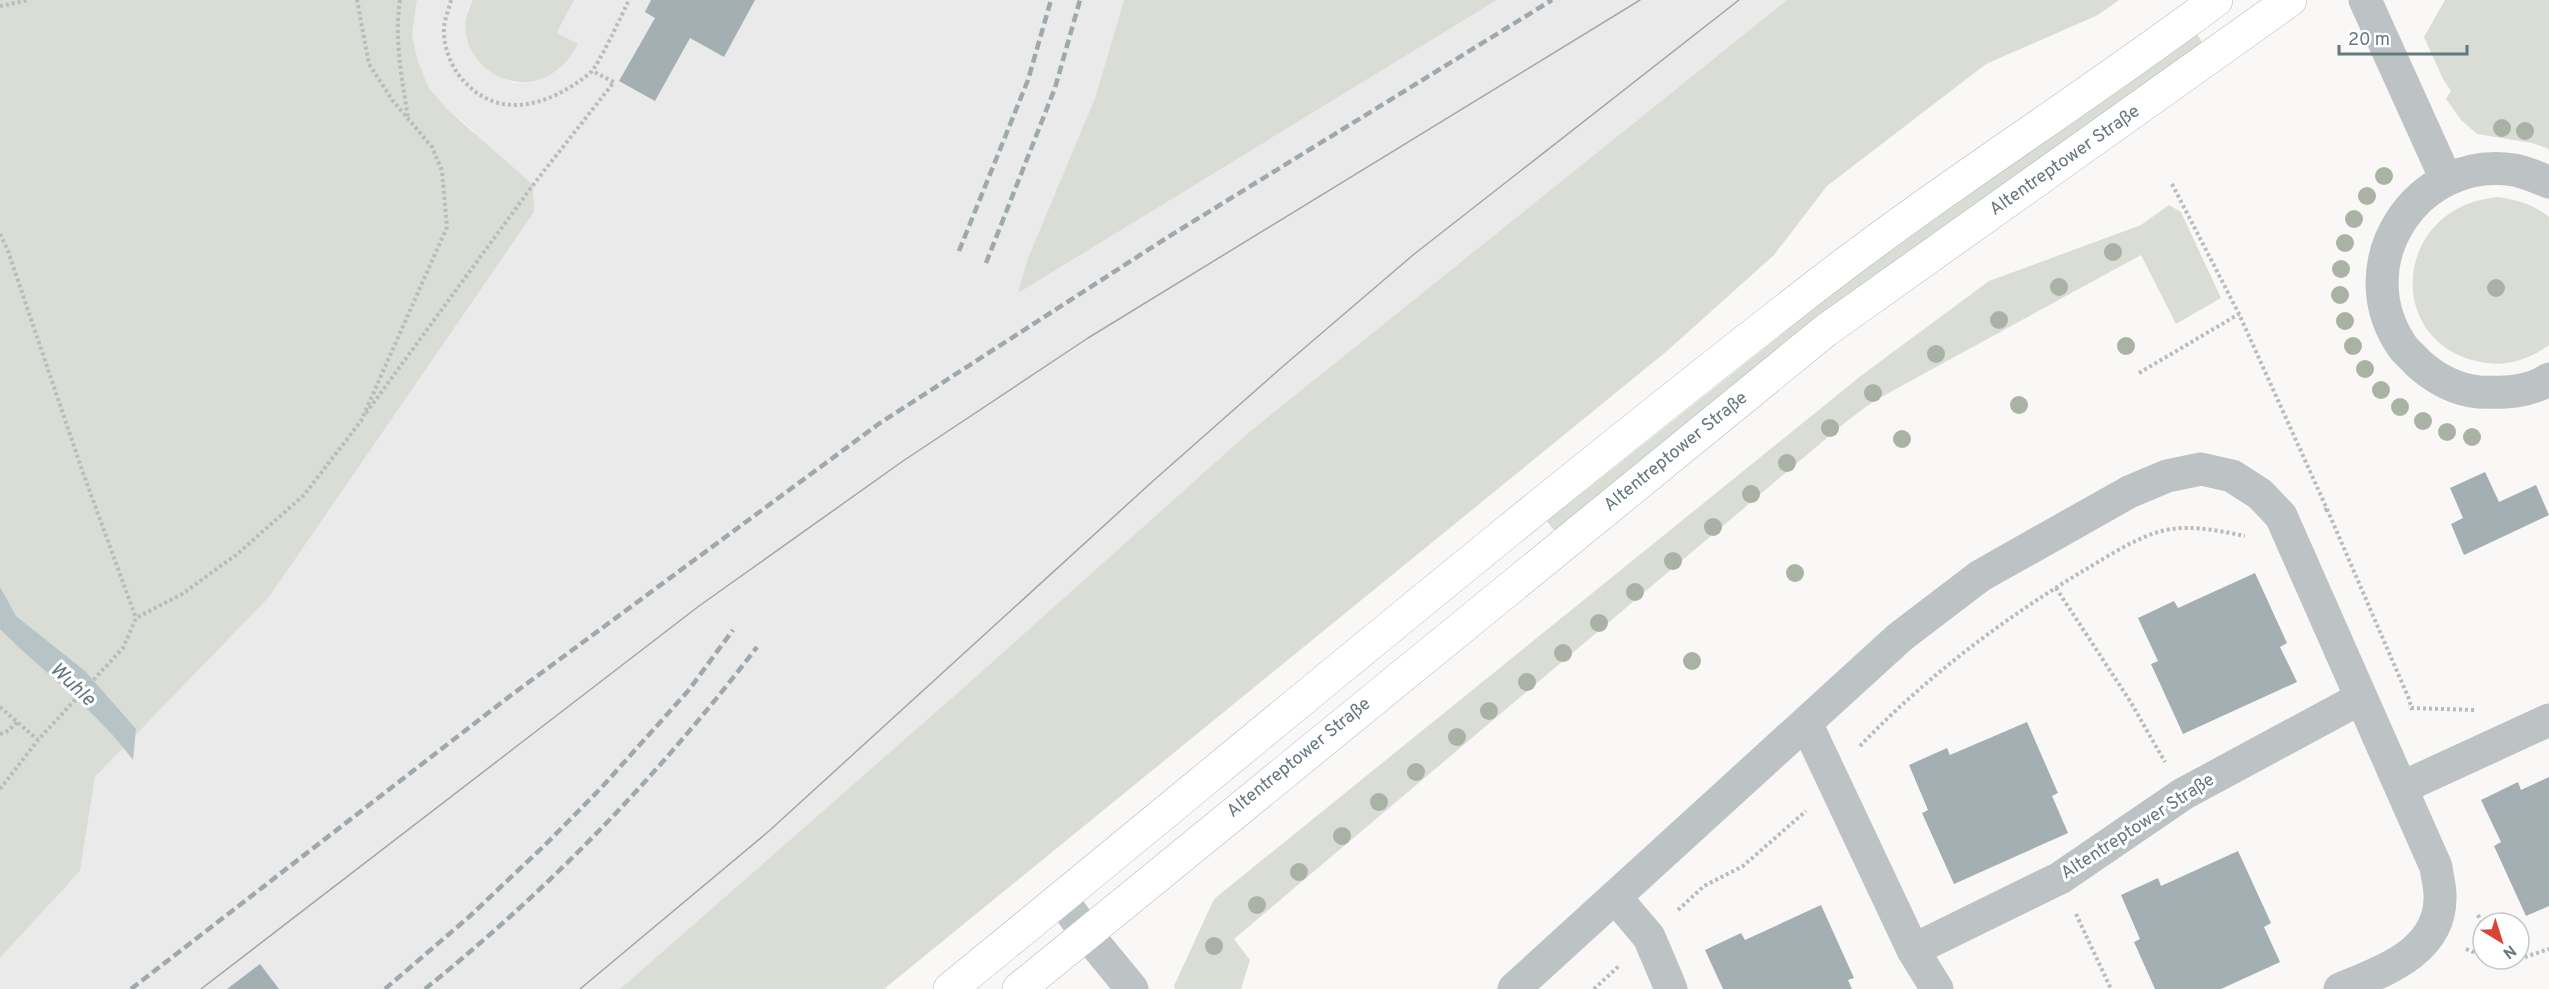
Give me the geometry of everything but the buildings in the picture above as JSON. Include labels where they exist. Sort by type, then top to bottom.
[{"type":"main road","points":[[950,989],[1533,512],[1816,286],[1954,184],[2216,0]]},
{"type":"main road","name":"Altentreptower Straße","points":[[1019,989],[1825,331],[2290,0]]},
{"type":"lane","points":[[2365,0],[2446,179]]},
{"type":"lane","points":[[2547,386],[2505,394],[2466,391],[2430,374],[2402,347],[2385,311],[2382,272],[2392,234],[2414,202],[2446,179],[2480,170],[2515,170],[2549,182]]},
{"type":"lane","points":[[1514,989],[1900,637],[1980,576],[2129,492],[2167,476],[2201,469],[2232,476],[2260,494],[2281,516],[2436,867],[2440,896],[2436,925],[2418,949],[2391,967],[2340,989]]},
{"type":"lane","name":"Altentreptower Straße","points":[[1913,950],[2060,878],[2183,794],[2361,698]]},
{"type":"lane","points":[[2401,788],[2549,720]]},
{"type":"lane","points":[[1806,723],[1913,950],[1937,989]]},
{"type":"lane","points":[[1615,897],[1649,937],[1671,989]]},
{"type":"lane","points":[[1062,898],[1086,933],[1132,989]]},
{"type":"path","points":[[0,6],[30,0]]},
{"type":"path","points":[[357,0],[369,64],[393,101],[432,147],[442,171],[447,227],[361,421]]},
{"type":"path","points":[[400,0],[397,19],[400,67],[408,118]]},
{"type":"path","points":[[451,0],[444,28],[449,62],[469,88],[495,104],[529,105],[558,94],[592,71],[629,0]]},
{"type":"path","points":[[0,789],[38,740],[123,648],[136,618],[182,594],[236,555],[304,495],[361,421],[533,185],[614,82],[592,71]]},
{"type":"path","points":[[1594,989],[1704,886],[1743,866],[1853,771],[1852,754],[1896,708],[1994,630],[2056,588],[2102,560],[2155,533],[2178,528],[2206,528],[2255,538],[2327,509],[2239,314],[2172,184]]},
{"type":"path","points":[[0,234],[8,251],[82,470],[136,618]]},
{"type":"path","points":[[2139,374],[2239,314]]},
{"type":"path","points":[[2056,588],[2130,701],[2183,794]]},
{"type":"path","points":[[0,707],[38,740]]},
{"type":"path","points":[[0,734],[18,722]]},
{"type":"path","points":[[2060,878],[2111,989]]},
{"type":"path","points":[[2531,954],[2549,949]]},
{"type":"shaded area","points":[[0,0],[417,0],[412,35],[418,61],[429,88],[446,108],[533,185],[534,212],[269,597],[95,777],[80,871],[0,958]]},
{"type":"shaded area","points":[[417,0],[473,0],[467,10],[493,73],[513,83],[533,82],[574,0],[1124,0],[1095,98],[1028,258],[1019,292],[1497,0],[1787,0],[1248,433],[979,674],[620,989],[0,989],[0,958],[80,871],[95,777],[269,597],[474,131],[446,108],[429,88],[418,61],[412,35]]},
{"type":"shaded area","points":[[473,0],[574,0],[557,33],[578,44],[560,68],[539,80],[517,82],[496,75],[480,62],[469,44],[466,23]]},
{"type":"shaded area","points":[[1124,0],[1497,0],[1018,293],[1028,258],[1095,98]]},
{"type":"shaded area","points":[[1787,0],[2119,0],[2098,15],[1986,64],[1827,186],[1774,255],[1667,351],[884,989],[620,989],[979,674],[1248,433]]},
{"type":"shaded area","points":[[2445,0],[2549,0],[2549,149],[2532,143],[2477,134],[2461,120],[2446,99],[2451,91],[2424,37]]},
{"type":"shaded area","points":[[2196,33],[2204,45],[1556,533],[1547,521],[1857,275]]},
{"type":"shaded area","points":[[2498,197],[2525,203],[2549,217],[2549,345],[2523,359],[2496,364],[2476,361],[2446,348],[2426,327],[2415,302],[2413,274],[2421,247],[2438,223],[2463,206]]},
{"type":"shaded area","points":[[2169,205],[2181,212],[2221,298],[2176,324],[2141,255],[1874,401],[1847,421],[1234,939],[1250,960],[1241,989],[1175,989],[1174,986],[1214,899],[1862,375],[1989,281],[2141,225]]},
{"type":"water","name":"Wuhle","points":[[0,587],[16,616],[85,671],[136,729],[133,760],[86,708],[0,629]]},
{"type":"tram line","points":[[201,989],[699,606],[903,461],[1088,338],[1640,0]]},
{"type":"tram line","points":[[580,989],[769,831],[1153,481],[1413,255],[1739,0]]},
{"type":"railway","points":[[959,251],[1028,80],[1051,0]]},
{"type":"railway","points":[[986,263],[1055,88],[1080,0]]},
{"type":"railway","points":[[131,989],[510,696],[880,423],[1168,237],[1552,0]]},
{"type":"railway","points":[[385,989],[470,916],[602,787],[688,691],[733,630]]},
{"type":"railway","points":[[425,989],[517,911],[601,828],[681,741],[757,647]]}]
